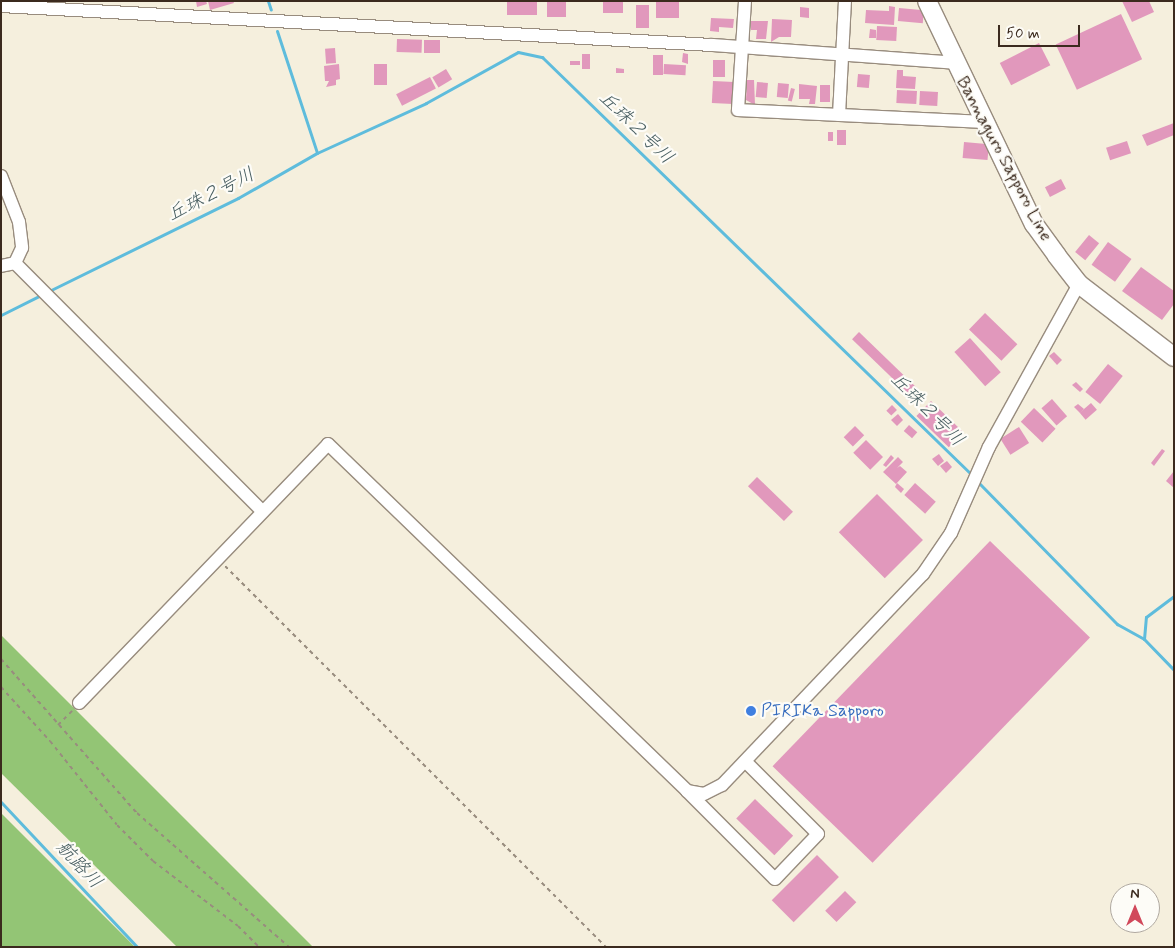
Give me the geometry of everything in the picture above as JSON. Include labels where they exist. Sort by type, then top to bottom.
[{"type":"main road","name":"Bannaguro Sapporo Line","points":[[927,1],[954,63],[1034,224],[1079,284],[1174,357]]},
{"type":"street","points":[[744,1],[738,110],[984,122]]},
{"type":"street","points":[[839,115],[845,1]]},
{"type":"street","points":[[1,6],[742,47],[954,63]]},
{"type":"street","points":[[1,176],[19,222],[22,248],[16,263]]},
{"type":"street","points":[[1,266],[16,263]]},
{"type":"street","points":[[16,263],[44,294],[262,510]]},
{"type":"street","points":[[687,791],[704,794],[722,785],[923,574],[951,533],[978,471],[1079,284]]},
{"type":"street","points":[[78,703],[218,559],[262,510],[328,444],[687,791],[775,879],[818,834],[745,761]]},
{"type":"path","points":[[218,559],[606,947]]},
{"type":"path","points":[[1,658],[137,813],[289,947]]},
{"type":"path","points":[[1,687],[123,831],[153,861],[238,926],[259,947]]},
{"type":"path","points":[[58,725],[78,703]]},
{"type":"green space","points":[[1,635],[313,947],[177,947],[1,773]]},
{"type":"green space","points":[[1,813],[135,947],[1,947]]},
{"type":"building","points":[[196,1],[206,1],[207,4],[197,7]]},
{"type":"building","points":[[208,1],[233,1],[234,3],[210,10]]},
{"type":"building","points":[[507,1],[537,1],[537,15],[507,15]]},
{"type":"building","points":[[547,1],[566,1],[566,17],[547,17]]},
{"type":"building","points":[[603,1],[623,1],[623,13],[603,13]]},
{"type":"building","points":[[656,1],[679,1],[679,18],[656,18]]},
{"type":"building","points":[[1122,1],[1149,1],[1154,12],[1132,22]]},
{"type":"building","points":[[636,5],[649,5],[649,28],[636,28]]},
{"type":"building","points":[[889,6],[895,7],[894,25],[865,23],[866,10],[889,11]]},
{"type":"building","points":[[800,7],[809,8],[809,18],[800,17]]},
{"type":"building","points":[[899,8],[924,10],[923,23],[898,21]]},
{"type":"building","points":[[1121,14],[1142,59],[1077,90],[1056,44]]},
{"type":"building","points":[[711,18],[734,19],[733,28],[719,27],[719,32],[710,31]]},
{"type":"building","points":[[772,19],[792,20],[791,37],[779,37],[771,42]]},
{"type":"building","points":[[751,21],[768,21],[766,39],[756,39],[757,30],[751,30]]},
{"type":"building","points":[[877,26],[897,27],[896,41],[876,40]]},
{"type":"building","points":[[870,29],[876,30],[876,38],[869,38]]},
{"type":"building","points":[[397,39],[422,40],[422,53],[397,52]]},
{"type":"building","points":[[424,40],[440,40],[440,53],[424,53]]},
{"type":"building","points":[[1039,43],[1050,65],[1011,85],[1000,63]]},
{"type":"building","points":[[335,48],[336,63],[326,64],[325,49]]},
{"type":"building","points":[[683,53],[688,54],[688,64],[682,62]]},
{"type":"building","points":[[582,54],[590,54],[590,69],[582,69]]},
{"type":"building","points":[[653,55],[663,55],[663,75],[653,75]]},
{"type":"building","points":[[713,60],[725,60],[725,77],[713,77]]},
{"type":"building","points":[[570,61],[580,61],[580,65],[570,65]]},
{"type":"building","points":[[339,64],[340,79],[336,80],[336,85],[326,87],[329,81],[325,81],[324,66]]},
{"type":"building","points":[[374,64],[387,64],[387,85],[374,85]]},
{"type":"building","points":[[664,64],[686,65],[685,75],[663,74]]},
{"type":"building","points":[[616,68],[624,69],[624,73],[616,73]]},
{"type":"building","points":[[446,69],[452,79],[438,88],[432,77]]},
{"type":"building","points":[[897,70],[903,70],[903,76],[916,77],[915,89],[896,88]]},
{"type":"building","points":[[858,74],[870,75],[869,88],[857,87]]},
{"type":"building","points":[[430,77],[436,89],[402,106],[396,94]]},
{"type":"building","points":[[747,80],[754,80],[755,105],[746,100]]},
{"type":"building","points":[[713,81],[734,82],[733,104],[712,103]]},
{"type":"building","points":[[757,82],[768,83],[767,98],[756,97]]},
{"type":"building","points":[[778,83],[789,84],[788,98],[777,97]]},
{"type":"building","points":[[799,84],[817,86],[815,104],[809,104],[810,99],[799,99]]},
{"type":"building","points":[[820,85],[830,85],[830,102],[820,102]]},
{"type":"building","points":[[791,88],[795,89],[792,102],[788,101]]},
{"type":"building","points":[[897,90],[917,91],[916,104],[896,103]]},
{"type":"building","points":[[920,91],[938,92],[937,106],[919,105]]},
{"type":"building","points":[[1174,123],[1174,135],[1147,146],[1142,135]]},
{"type":"building","points":[[837,130],[846,130],[846,145],[837,145]]},
{"type":"building","points":[[828,132],[833,132],[833,141],[828,141]]},
{"type":"building","points":[[1127,141],[1131,153],[1110,160],[1106,148]]},
{"type":"building","points":[[964,142],[989,144],[988,160],[963,158]]},
{"type":"building","points":[[1061,179],[1066,189],[1050,197],[1045,187]]},
{"type":"building","points":[[1089,235],[1099,243],[1085,260],[1075,252]]},
{"type":"building","points":[[1108,242],[1131,259],[1115,282],[1092,265]]},
{"type":"building","points":[[1141,267],[1174,291],[1174,304],[1162,320],[1122,291]]},
{"type":"building","points":[[985,313],[1017,344],[1001,361],[969,330]]},
{"type":"building","points":[[859,332],[918,389],[911,396],[852,339]]},
{"type":"building","points":[[970,338],[1001,372],[985,386],[954,352]]},
{"type":"building","points":[[1054,352],[1062,360],[1057,365],[1049,356]]},
{"type":"building","points":[[1108,364],[1123,376],[1100,404],[1085,392]]},
{"type":"building","points":[[1076,382],[1083,389],[1080,392],[1072,385]]},
{"type":"building","points":[[1052,399],[1067,416],[1057,426],[1041,408]]},
{"type":"building","points":[[931,401],[963,432],[949,447],[916,416]]},
{"type":"building","points":[[1091,403],[1097,410],[1086,420],[1080,413]]},
{"type":"building","points":[[1078,404],[1084,409],[1080,413],[1074,407]]},
{"type":"building","points":[[892,405],[897,410],[891,416],[886,411]]},
{"type":"building","points":[[1034,408],[1056,429],[1042,443],[1021,422]]},
{"type":"building","points":[[898,414],[903,420],[897,426],[891,420]]},
{"type":"building","points":[[909,425],[917,432],[912,438],[904,431]]},
{"type":"building","points":[[855,426],[864,435],[853,447],[844,437]]},
{"type":"building","points":[[1019,427],[1029,443],[1010,455],[1000,439]]},
{"type":"building","points":[[866,440],[883,457],[870,470],[853,453]]},
{"type":"building","points":[[1162,449],[1165,451],[1154,466],[1151,463]]},
{"type":"building","points":[[939,454],[944,461],[938,466],[932,459]]},
{"type":"building","points":[[891,455],[894,458],[886,467],[883,465]]},
{"type":"building","points":[[898,457],[903,462],[897,468],[900,466],[907,472],[896,484],[883,472]]},
{"type":"building","points":[[947,461],[952,467],[946,473],[940,466]]},
{"type":"building","points":[[1174,471],[1174,488],[1166,481]]},
{"type":"building","points":[[757,477],[793,512],[784,521],[748,486]]},
{"type":"building","points":[[897,483],[904,489],[901,493],[895,487]]},
{"type":"building","points":[[915,483],[936,502],[925,514],[904,495]]},
{"type":"building","points":[[877,494],[923,540],[885,578],[839,532]]},
{"type":"building","points":[[990,541],[1090,638],[873,863],[773,766]]},
{"type":"building","points":[[755,799],[793,836],[774,855],[736,818]]},
{"type":"building","points":[[817,855],[839,877],[794,922],[772,900]]},
{"type":"building","points":[[845,891],[856,902],[837,922],[825,911]]},
{"type":"waterway","points":[[268,1],[271,10]]},
{"type":"waterway","points":[[277,31],[317,153]]},
{"type":"waterway","name":"丘珠２号川","points":[[49,291],[238,198],[317,153],[426,103],[518,52],[542,57],[972,475]]},
{"type":"waterway","name":"丘珠２号川","points":[[1,315],[41,295]]},
{"type":"waterway","name":"丘珠２号川","points":[[978,482],[1117,624],[1144,639],[1174,670]]},
{"type":"waterway","points":[[1144,639],[1146,617],[1174,596]]},
{"type":"waterway","name":"航路川","points":[[1,802],[137,947]]},
{"type":"place","name":"PIRIKa Sapporo","points":[[751,711]]}]
